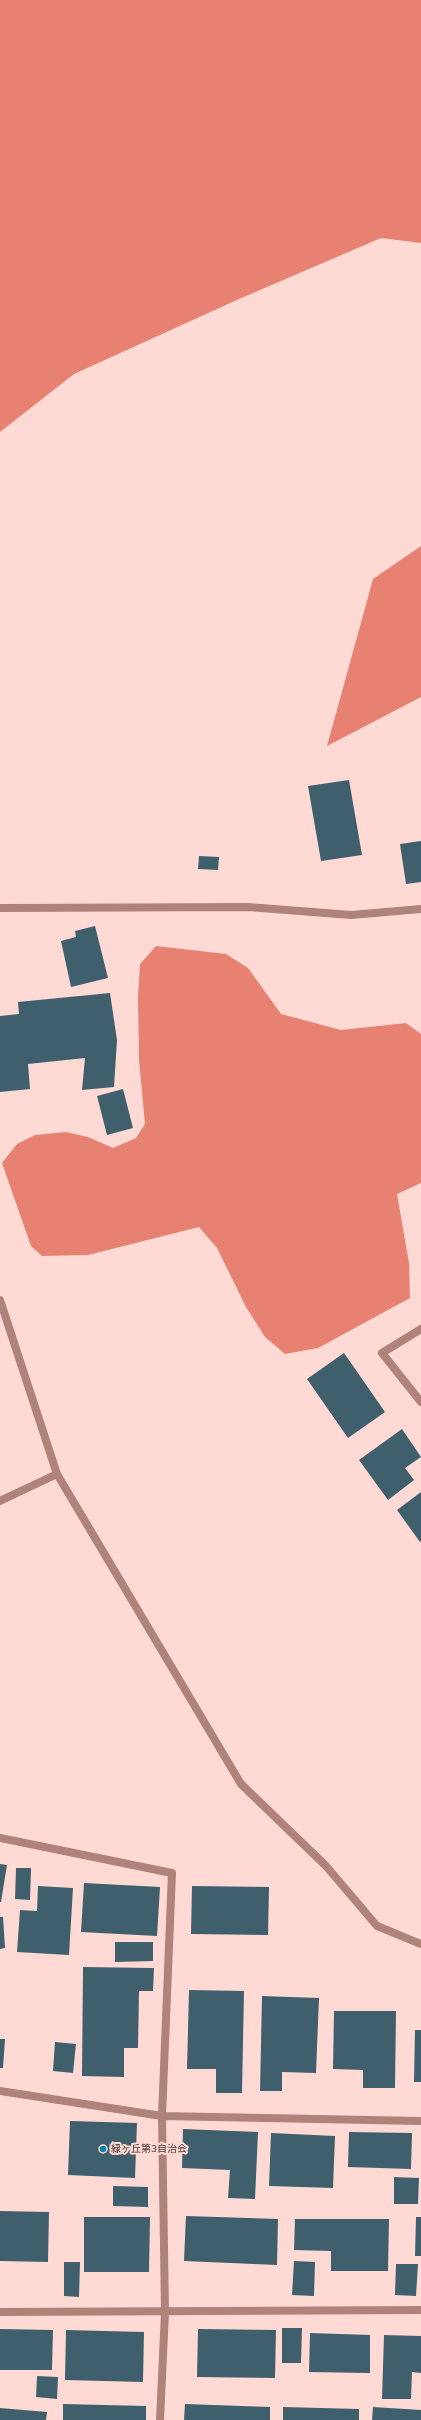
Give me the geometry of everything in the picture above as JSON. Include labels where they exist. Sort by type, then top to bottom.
[{"type":"street","points":[[0,908],[248,908],[351,915],[421,909]]},
{"type":"street","points":[[0,1300],[57,1474],[241,1784],[326,1866],[377,1926],[421,1944]]},
{"type":"street","points":[[421,1330],[382,1353],[421,1402]]},
{"type":"street","points":[[0,1500],[57,1474]]},
{"type":"street","points":[[0,1838],[172,1873],[162,2116],[166,2312],[160,2420]]},
{"type":"street","points":[[0,2091],[162,2116],[421,2121]]},
{"type":"street","points":[[0,2312],[421,2310]]},
{"type":"shaded area","points":[[0,0],[421,0],[421,243],[381,238],[239,299],[74,374],[0,432]]},
{"type":"shaded area","points":[[421,546],[421,697],[327,746],[373,579]]},
{"type":"shaded area","points":[[156,946],[226,954],[248,968],[281,1014],[341,1030],[406,1023],[421,1034],[421,1183],[397,1194],[409,1263],[410,1298],[318,1348],[285,1354],[265,1337],[246,1307],[217,1248],[199,1227],[88,1255],[42,1256],[31,1246],[2,1163],[17,1144],[35,1135],[66,1132],[88,1137],[113,1148],[136,1138],[145,1124],[139,1060],[138,997],[140,964]]},
{"type":"building","points":[[349,780],[362,855],[321,861],[308,786]]},
{"type":"building","points":[[421,841],[421,882],[406,884],[400,844]]},
{"type":"building","points":[[199,856],[219,857],[218,870],[198,869]]},
{"type":"building","points":[[95,926],[108,978],[71,987],[61,941],[76,937],[75,931]]},
{"type":"building","points":[[110,993],[117,1040],[114,1087],[82,1090],[85,1058],[28,1064],[30,1089],[0,1092],[0,1016],[19,1014],[18,1002]]},
{"type":"building","points":[[123,1089],[133,1128],[107,1135],[97,1096]]},
{"type":"building","points":[[344,1353],[385,1412],[348,1438],[307,1379]]},
{"type":"building","points":[[402,1429],[421,1457],[405,1468],[414,1480],[388,1500],[359,1460]]},
{"type":"building","points":[[421,1492],[421,1541],[420,1542],[397,1510]]},
{"type":"building","points":[[0,1864],[7,1865],[1,1902],[0,1902]]},
{"type":"building","points":[[16,1868],[31,1868],[30,1900],[15,1899]]},
{"type":"building","points":[[84,1883],[160,1887],[157,1936],[81,1932]]},
{"type":"building","points":[[38,1886],[73,1888],[69,1955],[17,1952],[20,1910],[37,1911]]},
{"type":"building","points":[[192,1886],[269,1887],[268,1935],[191,1934]]},
{"type":"building","points":[[0,1917],[3,1917],[5,1948],[0,1949]]},
{"type":"building","points":[[115,1942],[153,1942],[153,1961],[115,1962]]},
{"type":"building","points":[[83,1967],[154,1968],[153,1991],[139,1991],[138,2048],[124,2048],[124,2077],[82,2076]]},
{"type":"building","points":[[189,1990],[244,1991],[242,2093],[216,2093],[216,2069],[187,2069]]},
{"type":"building","points":[[262,1996],[319,1998],[316,2073],[282,2072],[282,2091],[260,2091]]},
{"type":"building","points":[[334,2011],[396,2011],[395,2088],[363,2088],[363,2070],[333,2069]]},
{"type":"building","points":[[415,2030],[421,2030],[421,2082],[414,2082]]},
{"type":"building","points":[[0,2039],[5,2039],[3,2068],[0,2068]]},
{"type":"building","points":[[55,2042],[76,2044],[73,2073],[53,2071]]},
{"type":"building","name":"緑ヶ丘第3自治会","points":[[70,2121],[137,2123],[135,2178],[68,2175]]},
{"type":"building","points":[[183,2129],[258,2132],[255,2199],[228,2198],[230,2170],[182,2168]]},
{"type":"building","points":[[349,2132],[412,2133],[411,2169],[348,2167]]},
{"type":"building","points":[[271,2133],[335,2136],[333,2188],[269,2186]]},
{"type":"building","points":[[394,2177],[419,2178],[418,2204],[394,2204]]},
{"type":"building","points":[[113,2186],[148,2187],[148,2207],[113,2206]]},
{"type":"building","points":[[0,2211],[49,2212],[48,2262],[0,2261]]},
{"type":"building","points":[[186,2216],[278,2219],[277,2265],[184,2261]]},
{"type":"building","points":[[84,2217],[150,2217],[149,2272],[84,2272]]},
{"type":"building","points":[[416,2217],[421,2217],[421,2256],[415,2256]]},
{"type":"building","points":[[295,2219],[389,2219],[388,2271],[331,2271],[331,2251],[294,2250]]},
{"type":"building","points":[[294,2261],[315,2262],[314,2296],[292,2295]]},
{"type":"building","points":[[64,2262],[80,2262],[79,2297],[64,2296]]},
{"type":"building","points":[[396,2264],[418,2264],[416,2296],[395,2295]]},
{"type":"building","points":[[282,2328],[302,2328],[301,2363],[282,2363]]},
{"type":"building","points":[[0,2329],[53,2330],[52,2370],[0,2370]]},
{"type":"building","points":[[198,2329],[276,2330],[275,2378],[197,2377]]},
{"type":"building","points":[[66,2330],[144,2332],[143,2382],[65,2380]]},
{"type":"building","points":[[310,2333],[370,2335],[370,2373],[309,2372]]},
{"type":"building","points":[[384,2335],[421,2336],[421,2373],[412,2372],[411,2399],[382,2399]]},
{"type":"building","points":[[37,2376],[58,2377],[57,2399],[36,2397]]},
{"type":"building","points":[[63,2404],[146,2406],[146,2420],[63,2420]]},
{"type":"building","points":[[185,2404],[270,2407],[270,2420],[184,2420]]},
{"type":"building","points":[[283,2407],[359,2409],[359,2420],[283,2420]]},
{"type":"building","points":[[373,2407],[421,2410],[421,2420],[372,2420]]},
{"type":"building","points":[[0,2408],[47,2412],[46,2420],[0,2420]]},
{"type":"place","name":"緑ヶ丘第3自治会","points":[[103,2149]]}]
